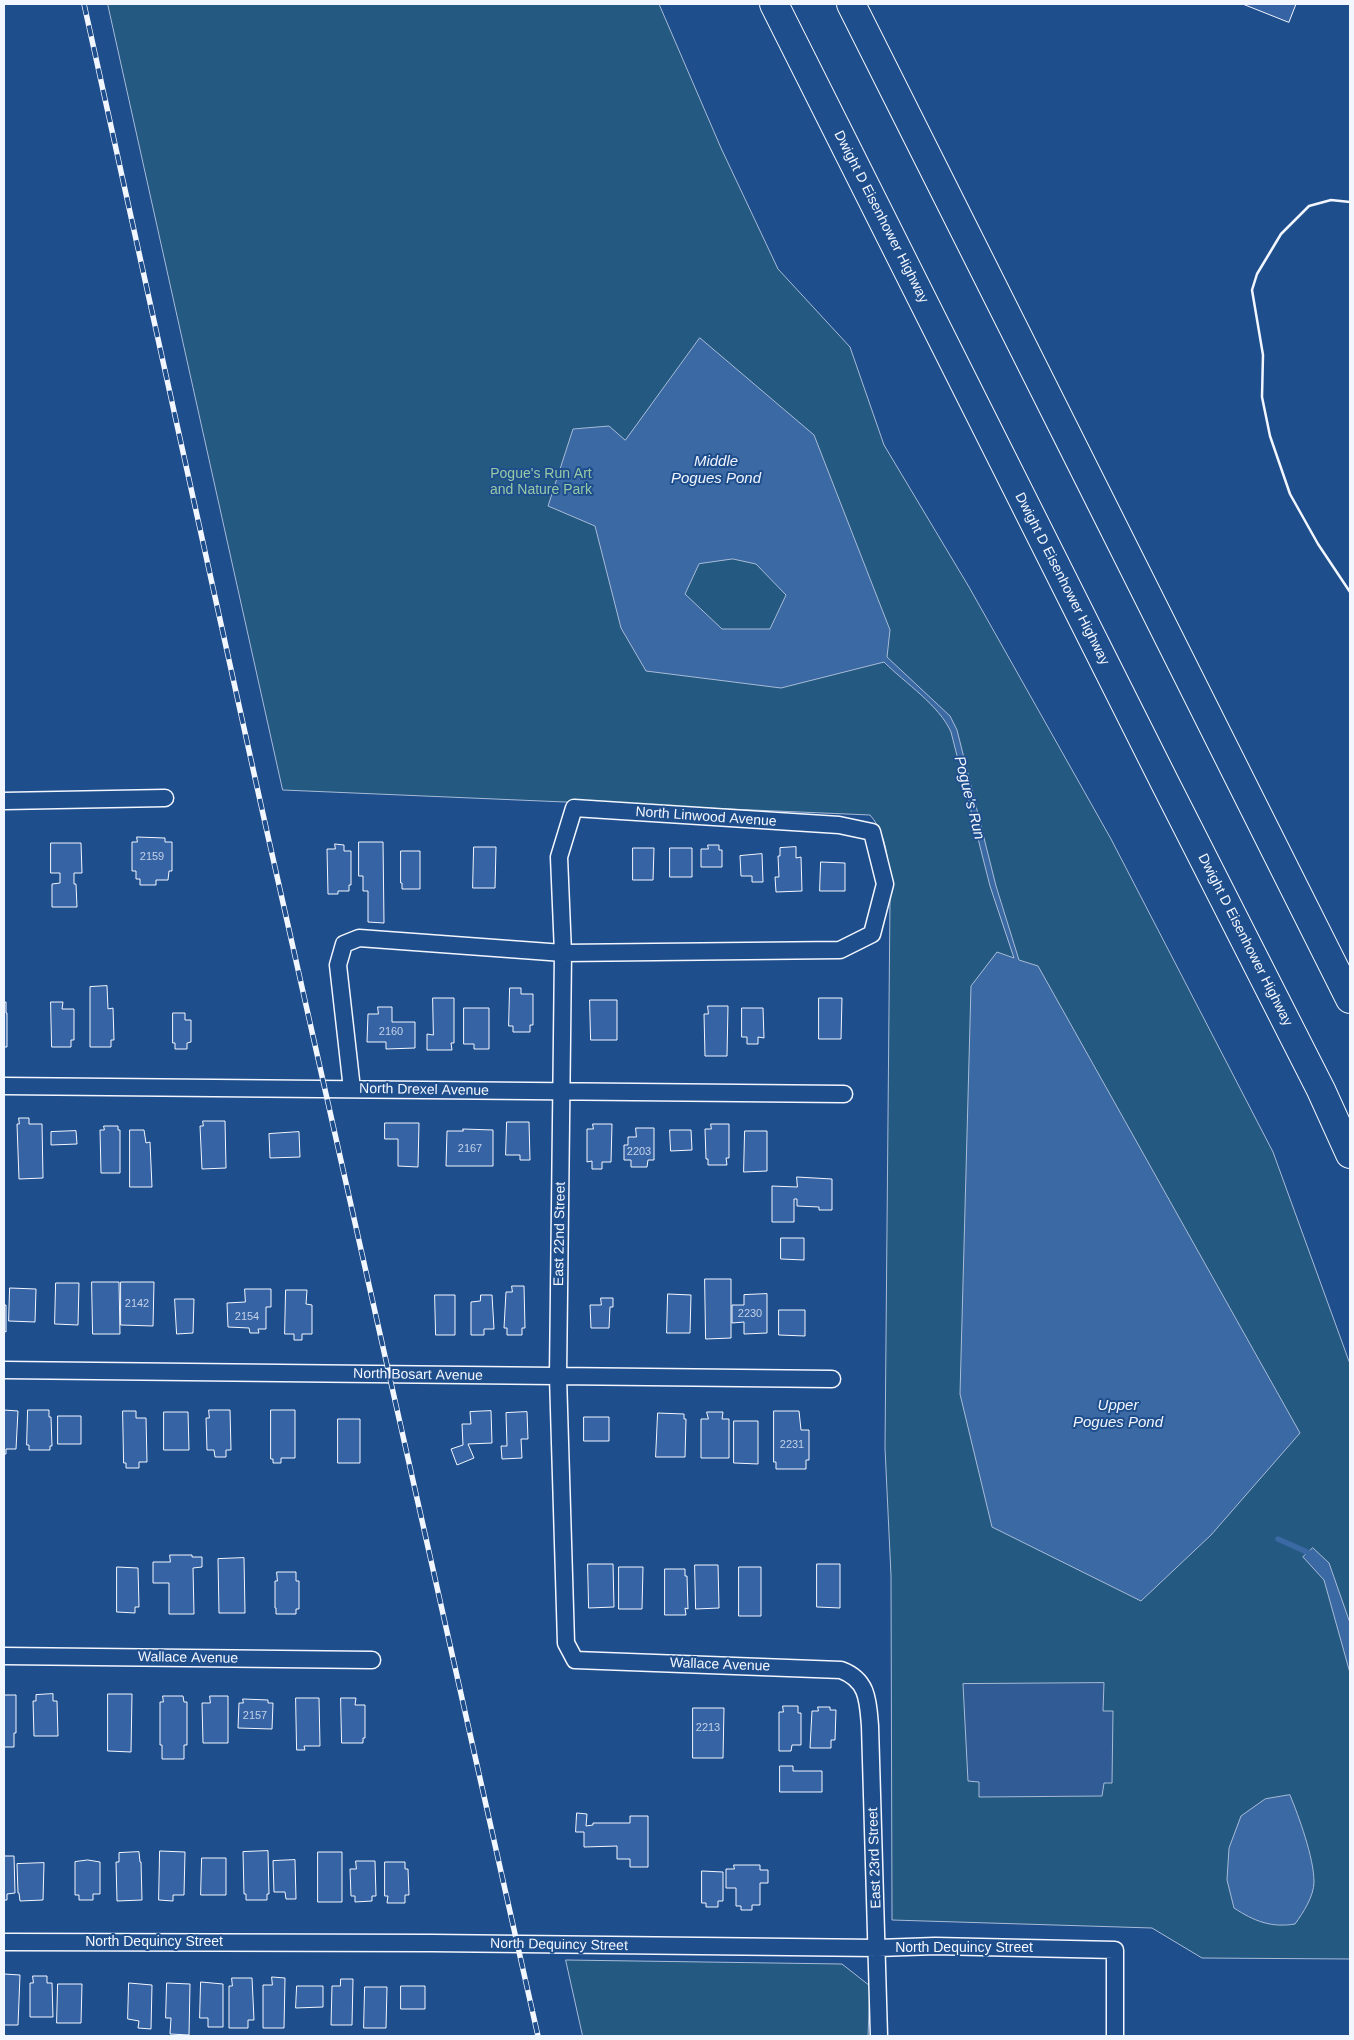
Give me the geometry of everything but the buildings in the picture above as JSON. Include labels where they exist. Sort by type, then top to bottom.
[{"type":"highway","name":"Dwight D Eisenhower Highway","points":[[774,4],[1313,1074],[1350,1154]]},
{"type":"highway","points":[[850,4],[1350,999]]},
{"type":"street","points":[[4,800],[164,798]]},
{"type":"street","name":"North Linwood Avenue","points":[[563,953],[840,950],[872,934],[885,884],[872,832],[839,825],[574,808]]},
{"type":"street","name":"East 22nd Street","points":[[574,808],[559,857],[563,953],[558,1376],[566,1642],[575,1660]]},
{"type":"street","points":[[352,1089],[338,965],[344,944],[359,938],[563,953]]},
{"type":"street","name":"North Drexel Avenue","points":[[4,1086],[844,1094]]},
{"type":"street","name":"North Bosart Avenue","points":[[4,1370],[832,1379]]},
{"type":"street","name":"Wallace Avenue","points":[[4,1656],[372,1660]]},
{"type":"street","name":"Wallace Avenue","points":[[575,1660],[841,1670],[851,1674],[860,1683]]},
{"type":"street","name":"East 23rd Street","points":[[860,1683],[868,1700],[870,1726],[878,1948],[879,2036]]},
{"type":"street","name":"North Dequincy Street","points":[[4,1942],[432,1943],[878,1948],[935,1946],[1115,1950],[1115,2036]]},
{"type":"green space","name":"Pogue's Run Art and Nature Park","points":[[108,4],[659,4],[721,148],[778,269],[850,347],[884,445],[969,587],[1111,839],[1273,1152],[1350,1364],[1350,1959],[1202,1958],[1152,1928],[892,1920],[891,1576],[885,1448],[890,898],[887,854],[877,824],[870,815],[283,790]]},
{"type":"green space","points":[[566,1960],[842,1964],[870,1986],[868,2036],[583,2036]]},
{"type":"shaded area","points":[[1104,1683],[1103,1711],[1113,1711],[1112,1783],[1104,1783],[1102,1796],[979,1797],[979,1782],[968,1781],[963,1684]]},
{"type":"water","name":"Upper Pogues Pond","points":[[700,338],[814,435],[890,630],[887,657],[950,716],[957,730],[996,886],[1019,960],[1038,966],[1300,1433],[1211,1535],[1141,1601],[992,1527],[960,1394],[971,986],[997,952],[1014,958],[990,886],[951,732],[946,722],[930,704],[884,662],[781,688],[646,671],[621,628],[595,526],[548,506],[573,429],[609,426],[625,440]],"holes":[[[733,559],[756,564],[786,595],[770,629],[722,629],[685,594],[699,564]]]},
{"type":"water","points":[[1313,1548],[1329,1563],[1350,1623],[1350,1673],[1324,1580],[1303,1557]]},
{"type":"water","points":[[1290,1795],[1309,1850],[1314,1887],[1308,1904],[1295,1924],[1278,1925],[1256,1920],[1234,1908],[1227,1880],[1229,1848],[1241,1816],[1265,1799]]},
{"type":"waterway","points":[[1278,1539],[1309,1553],[1311,1557]]},
{"type":"railway","points":[[84,4],[263,814],[538,2036]]},
{"type":"wall","points":[[1350,202],[1331,200],[1309,206],[1281,234],[1257,274],[1252,290],[1263,355],[1262,397],[1270,436],[1290,494],[1318,544],[1350,592]]},
{"type":"water label","name":"Middle Pogues Pond","points":[[716,470]]},
{"type":"water label","name":"Pogue's Run","points":[[969,798]]}]
